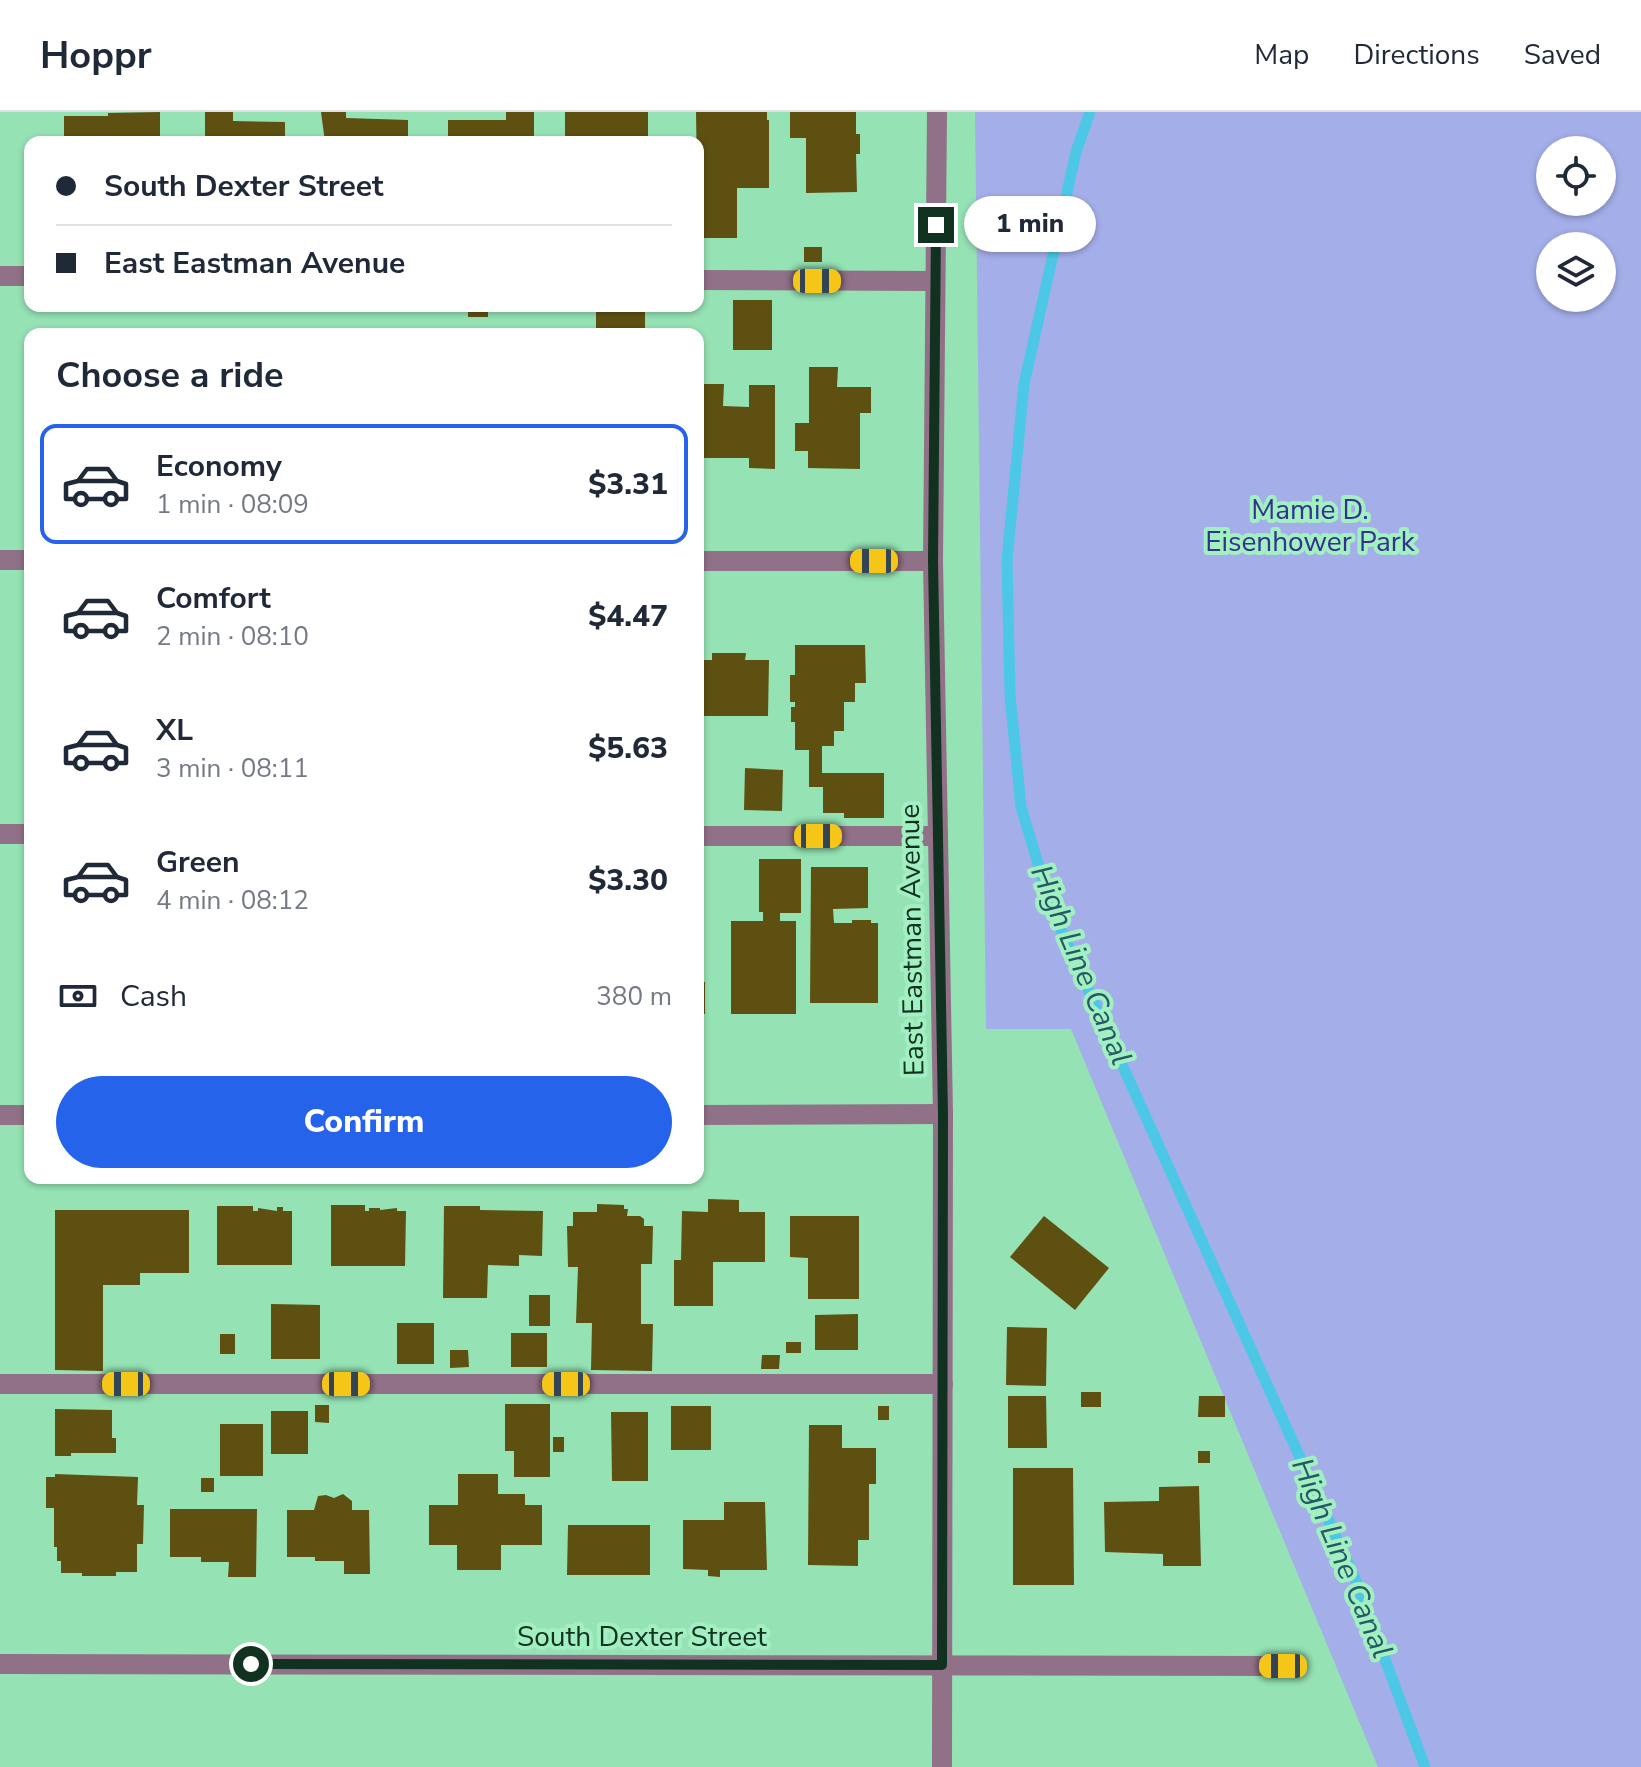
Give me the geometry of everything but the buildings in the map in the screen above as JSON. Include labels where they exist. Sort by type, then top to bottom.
[{"type":"street","name":"East Eastman Avenue","points":[[937,112],[933,561],[943,1114],[942,1767]]},
{"type":"street","points":[[0,276],[24,276]]},
{"type":"street","points":[[704,280],[935,281]]},
{"type":"street","points":[[0,560],[24,560]]},
{"type":"street","points":[[704,561],[933,561]]},
{"type":"street","points":[[0,834],[24,834]]},
{"type":"street","points":[[704,836],[938,836]]},
{"type":"street","points":[[704,1115],[943,1114]]},
{"type":"street","points":[[0,1115],[24,1115]]},
{"type":"street","points":[[0,1384],[943,1384]]},
{"type":"street","name":"South Dexter Street","points":[[0,1664],[1283,1666]]},
{"type":"green space","name":"Mamie D. Eisenhower Park","points":[[975,112],[1641,112],[1641,1767],[1378,1767],[1071,1029],[986,1029]]},
{"type":"waterway","name":"High Line Canal","points":[[1090,112],[1076,152],[1024,384],[1007,560],[1010,695],[1021,807],[1052,910],[1356,1581],[1425,1767]]},
{"type":"route","points":[[251,1664],[942,1665],[943,1114],[933,561],[936,225]]}]
